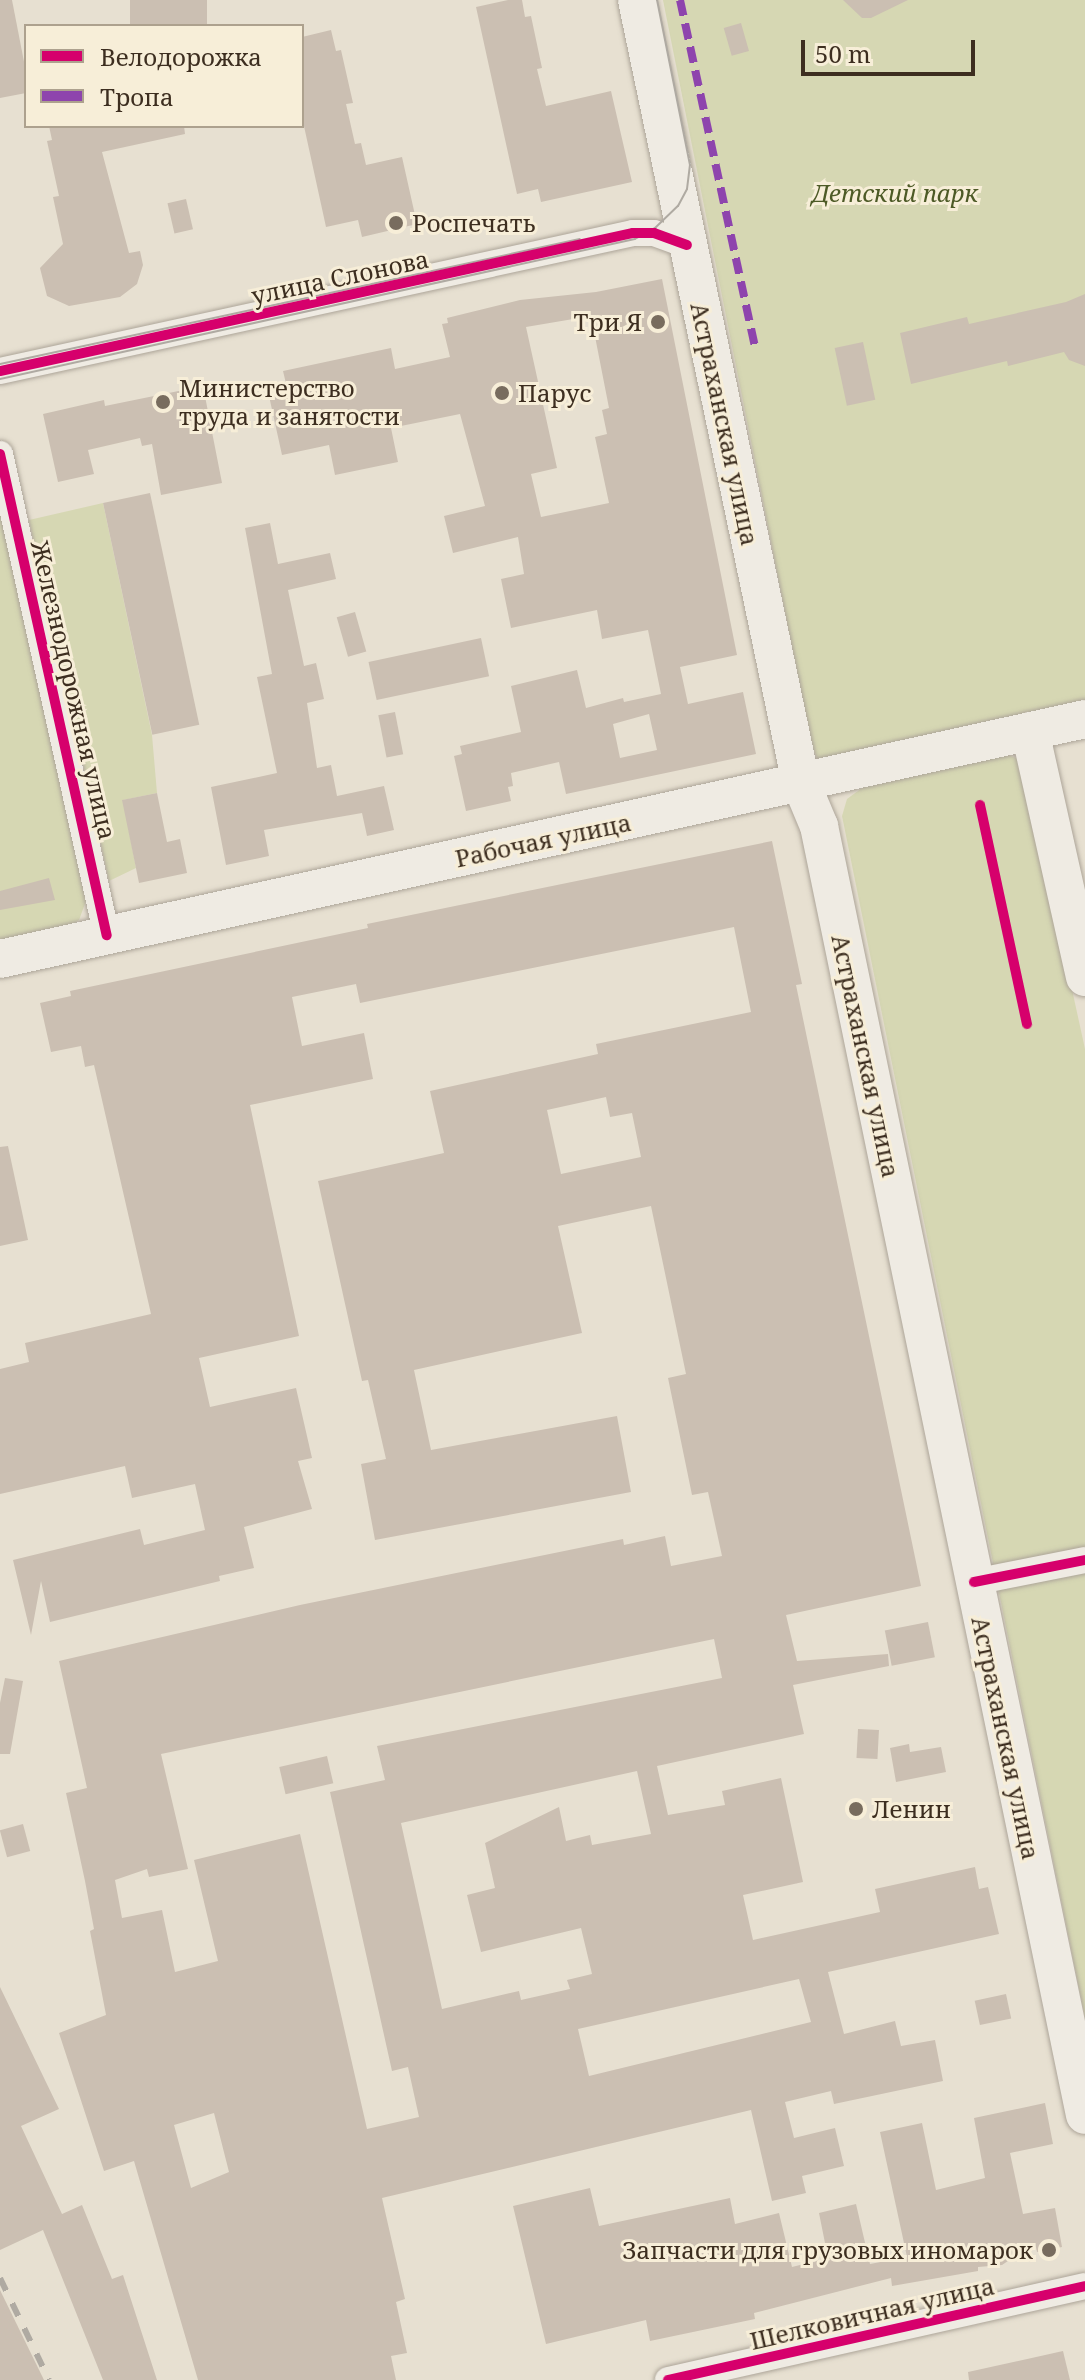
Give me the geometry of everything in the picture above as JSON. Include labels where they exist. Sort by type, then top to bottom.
[{"type":"main road","name":"Астраханская улица","points":[[637,0],[801,783],[819,826],[1085,2115]]},
{"type":"main road","name":"Рабочая улица","points":[[0,959],[1085,719]]},
{"type":"main road","points":[[1030,731],[1085,977]]},
{"type":"street","name":"улица Слонова","points":[[633,233],[665,213],[677,199]]},
{"type":"street","name":"улица Слонова","points":[[0,371],[633,233],[654,233],[687,245]]},
{"type":"street","name":"Железнодорожная улица","points":[[0,454],[107,935]]},
{"type":"street","points":[[974,1582],[1085,1560]]},
{"type":"street","name":"Шелковичная улица","points":[[668,2380],[1085,2286]]},
{"type":"green space","name":"Детский парк","points":[[663,0],[1085,0],[1085,702],[827,761],[817,758],[811,742]]},
{"type":"green space","points":[[103,503],[152,735],[157,793],[123,800],[136,868],[109,881],[29,520]]},
{"type":"green space","points":[[0,510],[86,901],[79,920],[68,927],[0,942]]},
{"type":"green space","points":[[1005,754],[1016,758],[1024,769],[1085,1049],[1085,2018],[842,816],[847,799],[862,788]]},
{"type":"building","points":[[0,0],[12,0],[24,62],[24,93],[0,98]]},
{"type":"building","points":[[130,0],[207,0],[207,24],[130,24]]},
{"type":"building","points":[[522,0],[525,17],[531,16],[542,68],[537,69],[546,106],[611,91],[632,182],[541,202],[538,189],[517,194],[476,7]]},
{"type":"building","points":[[843,0],[908,0],[871,18],[862,18]]},
{"type":"building","points":[[741,23],[749,51],[732,56],[724,28]]},
{"type":"building","points":[[331,30],[336,51],[341,50],[353,103],[346,104],[355,144],[361,143],[366,165],[402,157],[417,224],[362,237],[358,220],[326,227],[304,126],[304,37]]},
{"type":"building","points":[[49,128],[184,128],[185,134],[102,152],[129,253],[140,251],[143,265],[137,284],[120,297],[69,306],[47,296],[40,268],[63,244],[53,197],[59,196],[47,141],[52,140]]},
{"type":"building","points":[[186,199],[193,229],[174,233],[167,203]]},
{"type":"building","points":[[662,279],[737,655],[680,667],[688,704],[743,692],[756,754],[566,794],[559,762],[511,773],[513,786],[508,787],[511,801],[466,811],[454,756],[462,754],[460,746],[521,732],[511,686],[577,670],[586,708],[623,698],[624,702],[661,694],[648,630],[602,639],[597,610],[511,628],[501,579],[524,574],[518,537],[453,553],[444,516],[485,506],[460,414],[391,428],[398,462],[335,475],[329,445],[282,455],[269,396],[288,392],[283,371],[391,348],[395,369],[450,357],[442,324],[448,323],[447,318],[520,300],[596,292]],"holes":[[[591,316],[609,408],[602,410],[607,434],[595,437],[609,503],[541,517],[531,474],[557,468],[526,327]],[[649,714],[657,750],[620,758],[613,724]]]},
{"type":"building","points":[[1085,294],[1085,366],[1069,360],[1064,352],[1008,366],[1007,361],[911,384],[900,333],[967,317],[969,324],[1066,302]]},
{"type":"building","points":[[863,342],[875,400],[847,406],[835,348]]},
{"type":"building","points":[[203,386],[222,483],[161,495],[152,444],[142,446],[140,438],[88,450],[94,474],[58,482],[43,414],[104,400],[105,406]]},
{"type":"building","points":[[150,493],[199,725],[152,735],[103,503]]},
{"type":"building","points":[[270,523],[278,564],[330,553],[336,579],[288,590],[304,666],[316,663],[324,699],[307,703],[317,768],[331,765],[337,796],[384,786],[394,830],[367,836],[362,813],[264,830],[269,856],[226,865],[211,787],[277,773],[257,677],[272,674],[245,528]]},
{"type":"building","points":[[355,612],[366,651],[348,657],[337,617]]},
{"type":"building","points":[[481,638],[489,676],[377,700],[369,662]]},
{"type":"building","points":[[395,712],[403,754],[387,757],[378,715]]},
{"type":"building","points":[[157,793],[167,842],[180,839],[187,873],[139,883],[122,800]]},
{"type":"building","points":[[772,841],[802,984],[796,985],[921,1586],[786,1615],[797,1661],[888,1654],[889,1666],[793,1685],[804,1734],[657,1766],[668,1815],[725,1805],[722,1791],[781,1778],[803,1882],[743,1895],[753,1940],[880,1912],[875,1889],[975,1867],[979,1889],[988,1887],[999,1934],[828,1972],[844,2034],[895,2021],[901,2046],[935,2040],[943,2081],[834,2104],[831,2091],[785,2102],[794,2138],[835,2128],[844,2166],[802,2176],[806,2193],[772,2201],[751,2110],[382,2198],[405,2299],[396,2302],[407,2353],[391,2356],[396,2380],[198,2380],[134,2161],[104,2171],[59,2033],[106,2015],[90,1931],[94,1929],[66,1793],[87,1788],[59,1661],[300,1605],[623,1539],[624,1545],[665,1536],[671,1566],[722,1556],[708,1492],[692,1495],[668,1378],[686,1374],[651,1206],[558,1226],[582,1333],[414,1370],[431,1450],[617,1416],[631,1492],[375,1540],[361,1464],[386,1459],[368,1380],[362,1381],[318,1181],[444,1153],[430,1091],[598,1054],[596,1044],[751,1012],[734,927],[360,1003],[356,984],[292,997],[302,1046],[364,1033],[373,1079],[250,1105],[299,1336],[199,1358],[210,1407],[296,1388],[312,1458],[298,1461],[312,1509],[244,1527],[254,1568],[219,1576],[220,1581],[50,1622],[41,1581],[31,1635],[13,1560],[140,1529],[144,1545],[205,1530],[195,1484],[132,1498],[125,1466],[0,1494],[0,1369],[29,1362],[25,1343],[151,1314],[94,1065],[85,1067],[81,1046],[51,1052],[40,1003],[71,996],[70,991],[368,928],[367,924]],"holes":[[[606,1097],[610,1117],[632,1113],[641,1157],[561,1174],[547,1110]],[[714,1639],[722,1678],[377,1746],[385,1780],[330,1792],[392,2071],[408,2067],[419,2117],[367,2129],[300,1834],[194,1860],[218,1961],[175,1972],[162,1910],[122,1918],[115,1880],[147,1869],[149,1877],[188,1869],[161,1754]],[[637,1771],[651,1834],[592,1845],[590,1835],[566,1841],[559,1807],[485,1843],[495,1888],[467,1895],[481,1952],[581,1928],[592,1974],[567,1980],[570,1989],[521,2000],[519,1991],[442,2009],[401,1823]],[[799,1979],[811,2022],[589,2076],[578,2029]],[[214,2113],[229,2172],[191,2188],[174,2125]]]},
{"type":"building","points":[[49,878],[55,900],[0,910],[0,891]]},
{"type":"building","points":[[8,1146],[28,1240],[0,1246],[0,1147]]},
{"type":"building","points":[[928,1622],[935,1657],[892,1666],[885,1630]]},
{"type":"building","points":[[5,1678],[23,1681],[10,1754],[0,1754],[0,1703]]},
{"type":"building","points":[[858,1729],[879,1730],[877,1759],[856,1758]]},
{"type":"building","points":[[909,1744],[910,1752],[941,1747],[946,1772],[896,1782],[890,1748]]},
{"type":"building","points":[[327,1756],[333,1783],[286,1794],[279,1767]]},
{"type":"building","points":[[23,1824],[30,1851],[7,1857],[0,1830]]},
{"type":"building","points":[[0,1987],[59,2109],[21,2126],[62,2214],[82,2205],[112,2279],[123,2275],[157,2380],[103,2380],[43,2230],[0,2250]]},
{"type":"building","points":[[1006,1994],[1011,2018],[980,2025],[975,2001]]},
{"type":"building","points":[[1045,2103],[1053,2144],[1010,2153],[1023,2214],[1055,2208],[1062,2247],[1037,2252],[1035,2243],[1002,2265],[978,2267],[978,2271],[892,2286],[891,2278],[754,2313],[755,2319],[650,2341],[646,2320],[546,2344],[513,2206],[590,2188],[599,2226],[730,2198],[735,2224],[779,2213],[792,2267],[828,2258],[819,2213],[856,2204],[870,2264],[907,2257],[880,2132],[922,2123],[936,2190],[985,2178],[974,2118]]},
{"type":"building","points":[[0,2290],[44,2380],[0,2380]]},
{"type":"building","points":[[1063,2351],[1070,2380],[969,2380],[968,2372]]},
{"type":"tram line","points":[[0,379],[635,239],[655,228],[678,206],[687,189],[690,165],[657,0]]},
{"type":"tram line","points":[[0,364],[580,239]]},
{"type":"railway","points":[[0,2278],[49,2380]]},
{"type":"marked path","points":[[680,0],[756,351]]},
{"type":"cycle path","points":[[0,371],[633,233],[654,233],[687,245]]},
{"type":"cycle path","points":[[0,454],[107,935]]},
{"type":"cycle path","points":[[980,805],[1027,1024]]},
{"type":"cycle path","points":[[974,1582],[1085,1560]]},
{"type":"cycle path","points":[[668,2380],[1085,2286]]},
{"type":"place","name":"Роспечать","points":[[396,223]]},
{"type":"place","name":"Три Я","points":[[658,322]]},
{"type":"place","name":"Парус","points":[[502,393]]},
{"type":"place","name":"Министерство труда и занятости","points":[[163,402]]},
{"type":"place","name":"Ленин","points":[[856,1809]]},
{"type":"place","name":"Запчасти для грузовых иномарок","points":[[1049,2250]]}]
